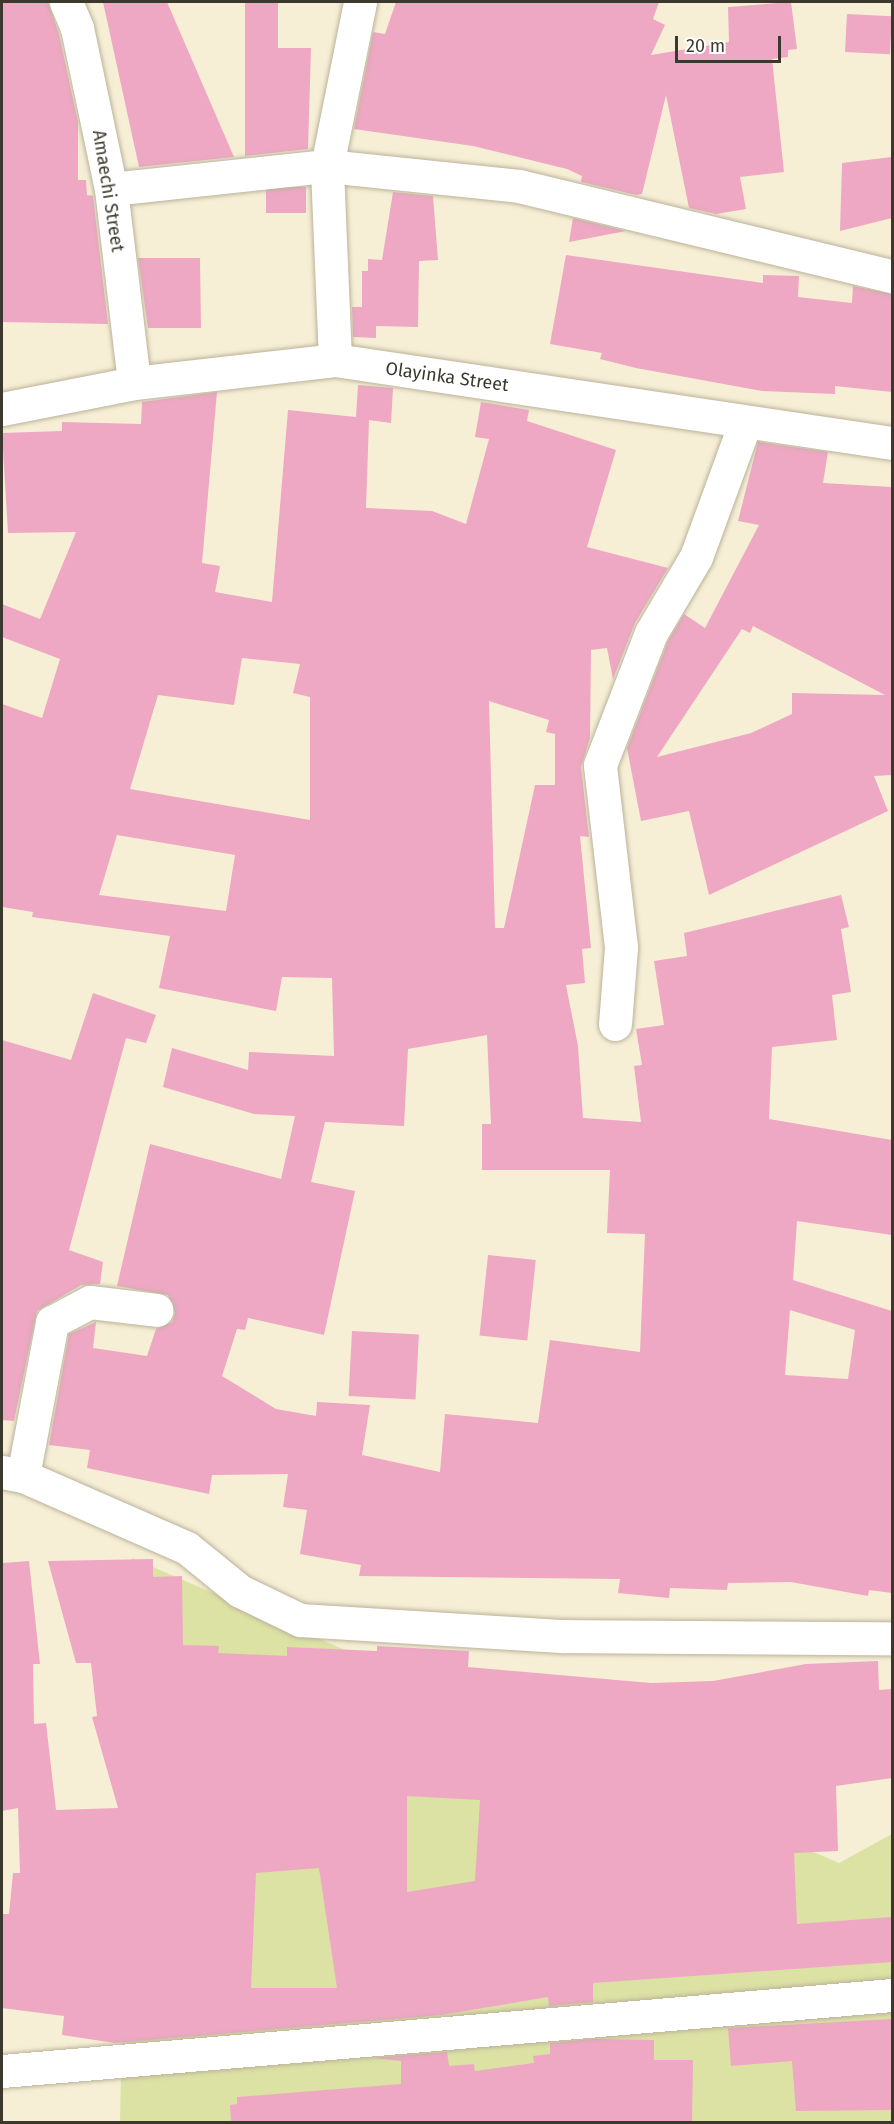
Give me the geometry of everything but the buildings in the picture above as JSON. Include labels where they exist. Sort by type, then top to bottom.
[{"type":"street","name":"Amaechi Street","points":[[66,2],[77,28],[111,189],[134,383]]},
{"type":"street","points":[[335,360],[327,166],[360,2]]},
{"type":"street","points":[[111,189],[327,166],[519,186],[892,276]]},
{"type":"street","name":"Olayinka Street","points":[[2,409],[134,383],[335,360],[745,423],[892,443]]},
{"type":"street","points":[[615,1024],[621,947],[600,765],[651,633],[696,557],[745,423]]},
{"type":"street","points":[[157,1310],[90,1302],[52,1322],[12,1474],[187,1548],[240,1591],[300,1620],[565,1636],[892,1638]]},
{"type":"street","points":[[2,2071],[147,2063],[892,1995]]},
{"type":"green space","points":[[132,1558],[839,1863],[892,1834],[892,2122],[120,2122]]}]
